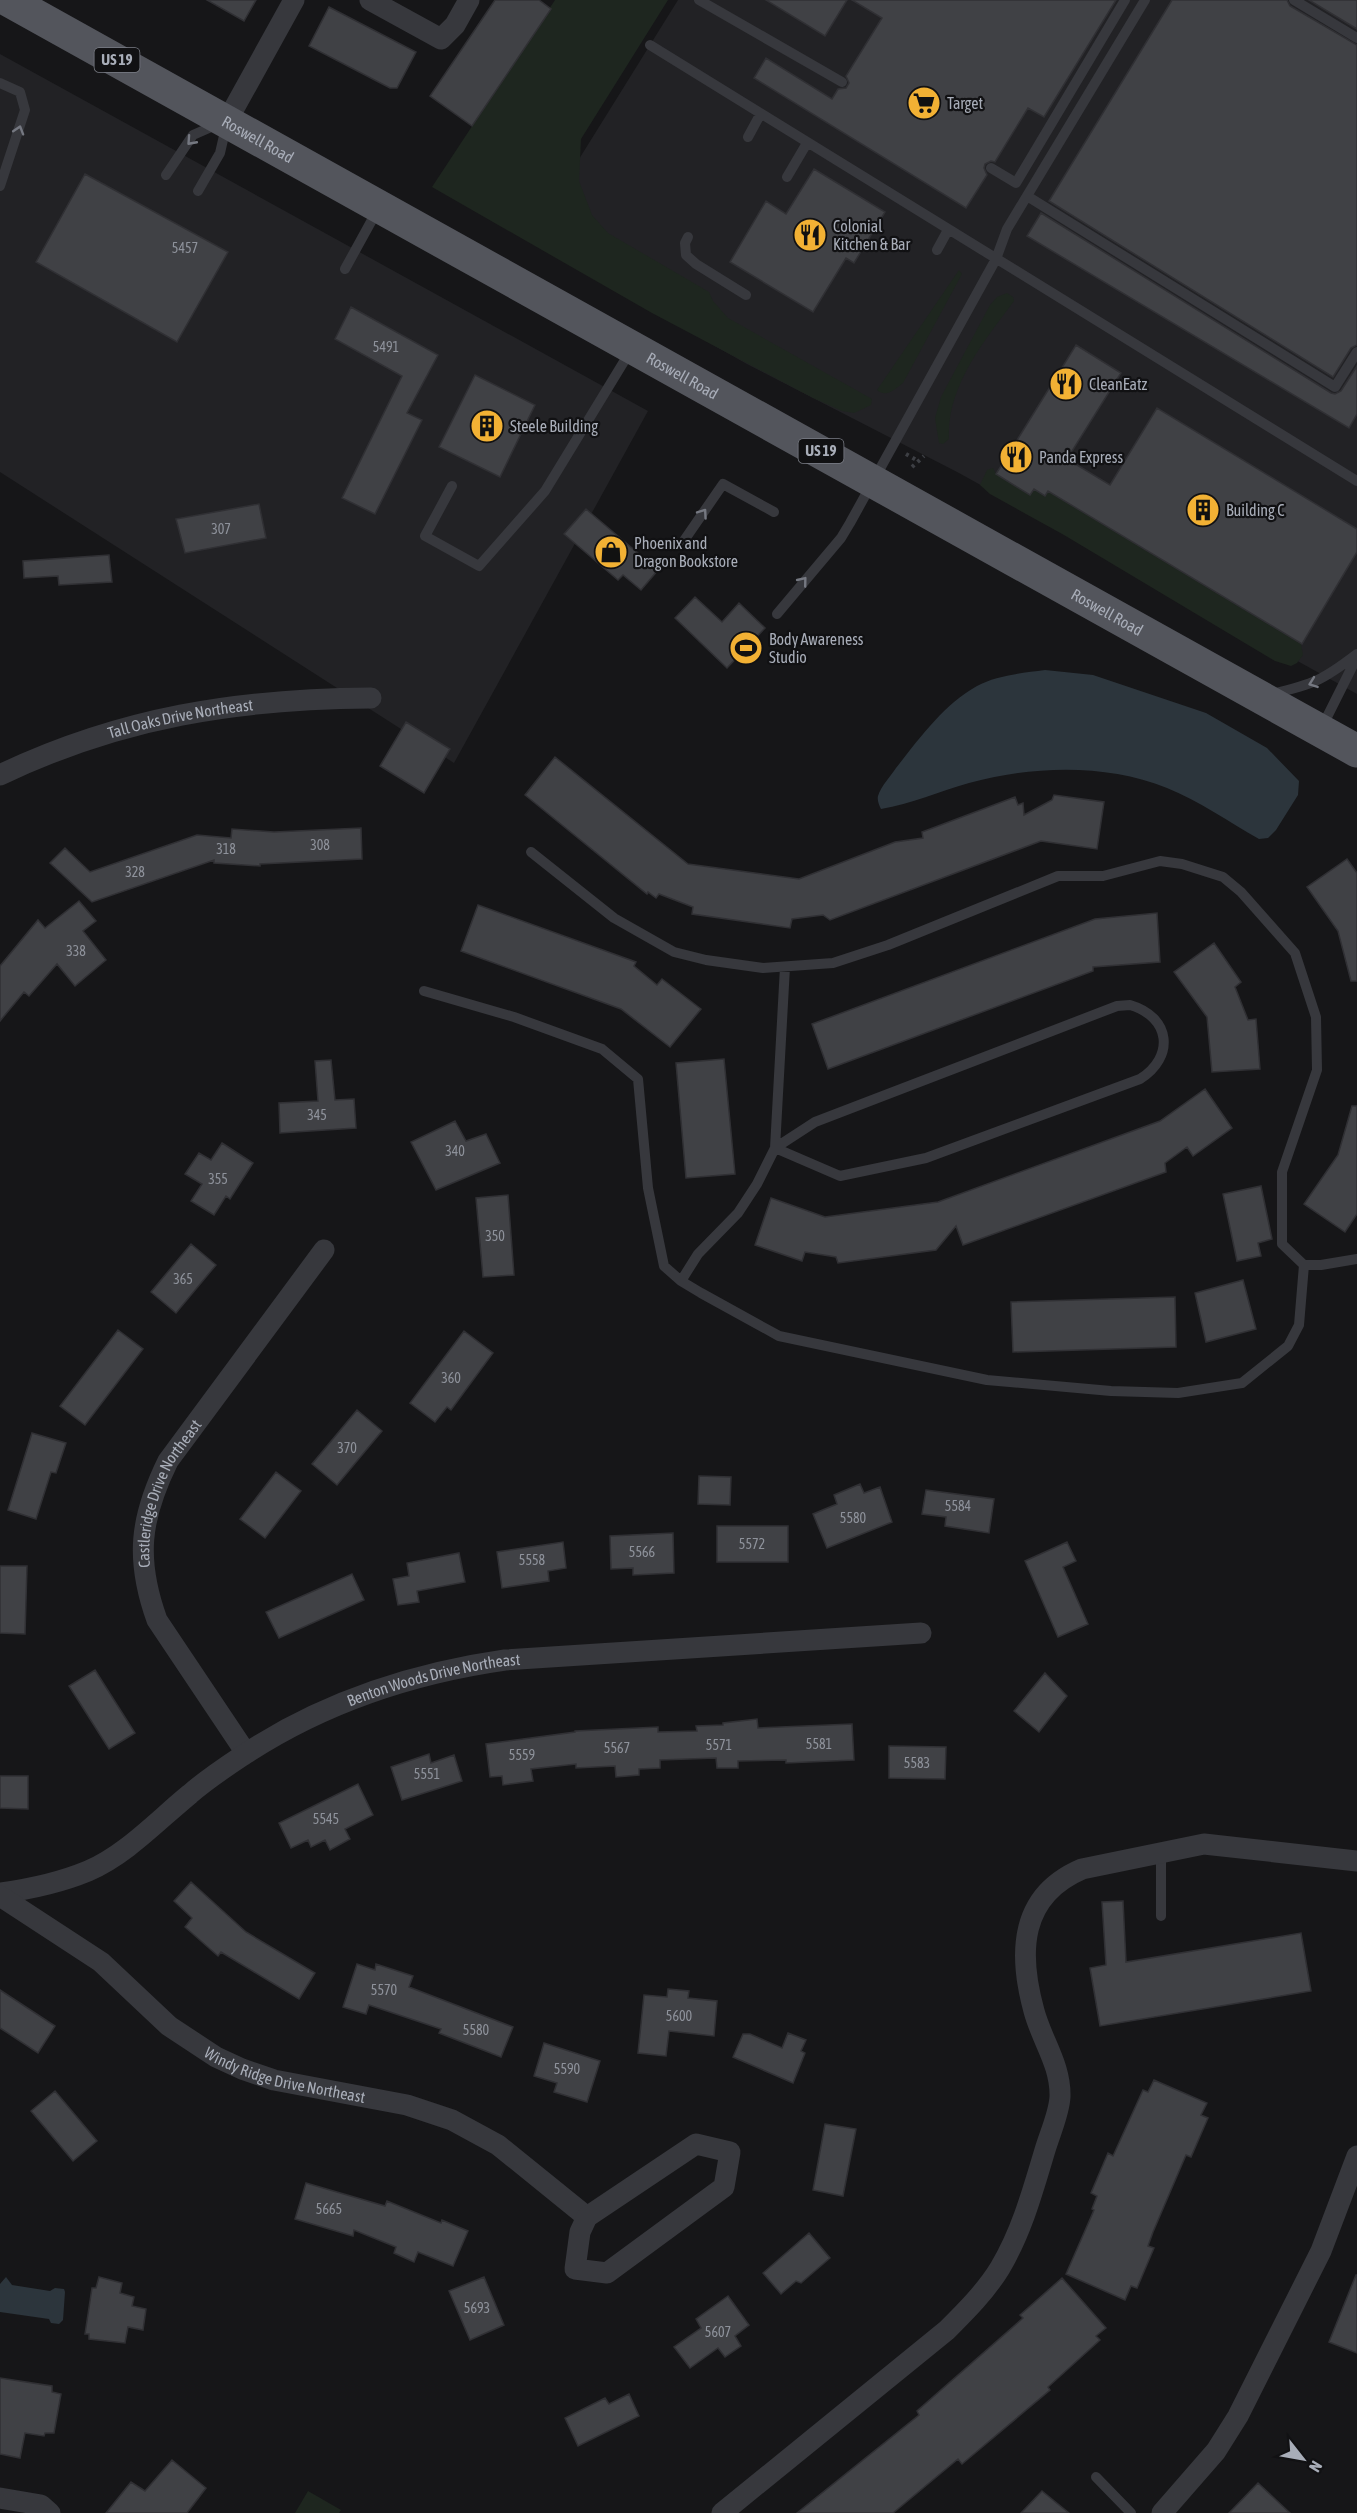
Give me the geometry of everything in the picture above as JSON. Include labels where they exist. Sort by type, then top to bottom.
[{"type":"main road","name":"Roswell Road","points":[[8,0],[1357,751]]},
{"type":"street","points":[[227,121],[294,0]]},
{"type":"street","points":[[370,0],[441,39],[455,25],[469,0]]},
{"type":"street","name":"Tall Oaks Drive Northeast","points":[[0,774],[98,735],[164,717],[302,698],[371,698]]},
{"type":"street","name":"Castleridge Drive Northeast","points":[[246,1753],[157,1620],[143,1573],[144,1526],[153,1492],[168,1461],[324,1250]]},
{"type":"street","name":"Benton Woods Drive Northeast","points":[[0,1895],[45,1887],[90,1870],[126,1848],[193,1791],[246,1753],[301,1722],[360,1696],[411,1679],[473,1664],[505,1660],[921,1633]]},
{"type":"street","points":[[722,2513],[947,2330],[974,2303],[1000,2269],[1026,2213],[1060,2099],[1059,2071],[1034,2012],[1026,1966],[1029,1922],[1036,1905],[1048,1890],[1063,1877],[1082,1869],[1204,1844],[1357,1861]]},
{"type":"street","name":"Windy Ridge Drive Northeast","points":[[0,1895],[101,1962],[169,2026],[216,2057],[274,2080],[407,2105],[452,2120],[498,2145],[587,2217]]},
{"type":"street","points":[[696,2144],[730,2152],[724,2187],[607,2273],[575,2269],[580,2232],[587,2217],[696,2144]]},
{"type":"street","points":[[1162,2513],[1216,2451],[1238,2416],[1321,2251],[1357,2156]]},
{"type":"street","points":[[0,2498],[41,2505],[50,2513]]},
{"type":"lane","points":[[699,0],[842,82]]},
{"type":"lane","points":[[991,168],[1016,183],[1125,0]]},
{"type":"lane","points":[[777,614],[841,538],[875,481],[996,260],[1007,228],[1145,0]]},
{"type":"lane","points":[[1293,0],[1357,38]]},
{"type":"lane","points":[[650,45],[1357,482]]},
{"type":"lane","points":[[0,83],[20,92],[25,110],[0,186]]},
{"type":"lane","points":[[748,137],[760,115]]},
{"type":"lane","points":[[166,175],[193,135],[227,121]]},
{"type":"lane","points":[[198,191],[220,153],[227,121]]},
{"type":"lane","points":[[787,177],[807,143]]},
{"type":"lane","points":[[1027,196],[1335,387],[1357,352]]},
{"type":"lane","points":[[345,269],[379,207]]},
{"type":"lane","points":[[937,250],[948,230]]},
{"type":"lane","points":[[688,237],[685,243],[686,255],[696,264],[746,295]]},
{"type":"lane","points":[[452,486],[425,536],[479,566],[545,491],[633,347]]},
{"type":"lane","points":[[683,542],[723,484],[774,512]]},
{"type":"lane","points":[[1261,697],[1311,685],[1357,655]]},
{"type":"lane","points":[[1321,730],[1357,655]]},
{"type":"lane","points":[[531,852],[614,918],[674,952],[706,960],[752,967],[833,963],[888,945],[1058,876],[1103,876],[1160,861],[1182,864],[1223,877],[1241,892],[1295,953],[1316,1017],[1317,1070],[1281,1172],[1282,1244],[1304,1265]]},
{"type":"lane","points":[[681,1281],[698,1254],[738,1213],[758,1184],[775,1148],[784,967]]},
{"type":"lane","points":[[424,991],[514,1017],[602,1049],[638,1079],[648,1188],[664,1266],[681,1281],[779,1336],[987,1380],[1112,1391],[1178,1393],[1242,1383],[1288,1346],[1299,1325],[1304,1265]]},
{"type":"lane","points":[[1130,1005],[1142,1009],[1153,1016],[1160,1026],[1163,1038],[1161,1057],[1150,1073],[1140,1079],[926,1158],[840,1176],[775,1148],[815,1122],[1117,1006],[1130,1005]]},
{"type":"lane","points":[[1304,1265],[1357,1259]]},
{"type":"lane","points":[[1161,1853],[1161,1916]]},
{"type":"lane","points":[[1096,2477],[1131,2513]]},
{"type":"path","points":[[906,454],[918,461]]},
{"type":"path","points":[[912,467],[924,456]]},
{"type":"shaded area","points":[[555,0],[668,0],[581,139],[579,181],[592,215],[608,233],[709,292],[713,301],[728,318],[872,399],[871,405],[854,413],[842,411],[813,398],[652,313],[432,187]]},
{"type":"shaded area","points":[[678,0],[1357,0],[1357,694],[959,473],[747,364],[528,241]]},
{"type":"shaded area","points":[[0,54],[648,411],[454,763],[0,472]]},
{"type":"shaded area","points":[[959,270],[962,274],[903,383],[888,393],[877,390]]},
{"type":"shaded area","points":[[1007,293],[1013,297],[1014,301],[970,365],[954,401],[949,439],[943,444],[939,443],[935,418],[941,397],[990,305],[997,297]]},
{"type":"shaded area","points":[[993,468],[996,474],[1030,495],[1034,489],[1044,496],[1049,492],[1301,644],[1303,655],[1297,663],[1291,666],[1275,661],[1064,535],[990,494],[980,485],[987,470]]},
{"type":"shaded area","points":[[1045,670],[1093,675],[1206,713],[1267,748],[1299,781],[1298,795],[1276,830],[1268,838],[1259,839],[1202,805],[1167,788],[1119,774],[1094,771],[1043,771],[993,777],[881,809],[878,802],[879,792],[923,734],[954,702],[977,686],[993,679]]},
{"type":"shaded area","points":[[6,2277],[12,2285],[50,2291],[55,2288],[64,2289],[63,2320],[59,2324],[51,2323],[49,2319],[0,2312],[0,2284]]},
{"type":"shaded area","points":[[308,2491],[341,2510],[339,2513],[295,2513]]},
{"type":"building","points":[[207,0],[256,0],[244,21]]},
{"type":"building","points":[[495,0],[539,0],[551,9],[472,126],[430,96]]},
{"type":"building","points":[[766,0],[847,0],[825,36]]},
{"type":"building","name":"Target","points":[[852,0],[1116,0],[1044,117],[1028,108],[995,162],[985,164],[987,175],[966,208],[754,78],[766,58],[832,99],[838,89],[846,88],[849,83],[846,76],[882,18]]},
{"type":"building","points":[[1172,0],[1287,0],[1290,6],[1357,45],[1357,345],[1351,348],[1333,377],[1049,201]]},
{"type":"building","points":[[1309,0],[1357,0],[1357,29]]},
{"type":"building","points":[[329,7],[416,52],[397,88],[390,88],[309,46]]},
{"type":"building","points":[[814,169],[885,212],[854,263],[846,258],[813,312],[730,262],[766,201],[786,214]]},
{"type":"building","points":[[85,174],[228,252],[177,342],[36,262]]},
{"type":"building","points":[[1041,213],[1331,393],[1341,391],[1357,366],[1357,414],[1349,428],[1027,236]]},
{"type":"building","points":[[351,307],[438,355],[407,413],[422,420],[375,514],[342,498],[402,376],[335,339]]},
{"type":"building","name":"Building C","points":[[1076,345],[1121,373],[1067,459],[1110,485],[1157,408],[1357,529],[1357,552],[1302,644],[1048,491],[1045,496],[1034,489],[1030,495],[996,474]]},
{"type":"building","name":"Steele Building","points":[[475,375],[535,405],[500,477],[439,447]]},
{"type":"building","points":[[259,504],[266,538],[185,553],[176,519]]},
{"type":"building","name":"Phoenix and Dragon Bookstore","points":[[586,509],[658,570],[641,590],[623,575],[618,580],[564,534]]},
{"type":"building","points":[[109,555],[112,582],[59,585],[58,576],[24,578],[23,561]]},
{"type":"building","points":[[695,597],[722,622],[739,603],[765,628],[727,668],[675,618]]},
{"type":"building","points":[[406,722],[450,749],[424,793],[380,766]]},
{"type":"building","points":[[555,757],[688,864],[799,879],[895,842],[923,838],[922,832],[1015,797],[1018,805],[1023,803],[1024,815],[1052,800],[1054,795],[1104,802],[1097,849],[1041,841],[830,920],[823,915],[792,919],[790,928],[692,914],[693,907],[659,894],[656,898],[648,892],[647,894],[525,795]]},
{"type":"building","points":[[361,828],[362,859],[260,864],[260,866],[214,863],[214,860],[92,902],[50,863],[65,848],[90,872],[197,835],[231,838],[232,829],[274,832]]},
{"type":"building","points":[[1347,859],[1357,873],[1357,981],[1351,981],[1338,931],[1307,887]]},
{"type":"building","points":[[79,901],[96,921],[83,931],[106,960],[75,986],[57,964],[29,996],[24,992],[0,1021],[0,966],[38,920],[45,928]]},
{"type":"building","points":[[478,905],[636,962],[634,966],[657,985],[662,979],[701,1009],[670,1047],[621,1009],[461,951]]},
{"type":"building","points":[[1157,913],[1160,962],[1093,967],[1093,971],[828,1069],[812,1024],[1095,919]]},
{"type":"building","points":[[1214,943],[1241,982],[1235,987],[1248,1020],[1256,1019],[1260,1069],[1212,1072],[1207,1017],[1174,972]]},
{"type":"building","points":[[724,1059],[735,1174],[686,1178],[676,1063]]},
{"type":"building","points":[[331,1060],[335,1100],[354,1099],[356,1128],[280,1133],[279,1103],[318,1101],[315,1061]]},
{"type":"building","points":[[1205,1089],[1232,1128],[1193,1156],[1187,1147],[1165,1163],[1166,1172],[963,1245],[956,1226],[936,1250],[838,1263],[836,1257],[805,1252],[802,1261],[755,1245],[771,1198],[825,1217],[938,1202],[1160,1121]]},
{"type":"building","points":[[1352,1106],[1357,1106],[1357,1214],[1345,1232],[1304,1204],[1338,1155]]},
{"type":"building","points":[[455,1121],[466,1141],[486,1134],[500,1163],[436,1190],[411,1142]]},
{"type":"building","points":[[222,1143],[253,1163],[230,1199],[226,1196],[214,1215],[191,1201],[202,1184],[185,1174],[199,1153],[211,1160]]},
{"type":"building","points":[[1261,1186],[1272,1239],[1258,1243],[1261,1256],[1237,1261],[1223,1194]]},
{"type":"building","points":[[508,1195],[514,1275],[483,1277],[476,1198]]},
{"type":"building","points":[[191,1244],[216,1265],[176,1313],[151,1292]]},
{"type":"building","points":[[1243,1280],[1256,1329],[1206,1342],[1195,1293]]},
{"type":"building","points":[[1175,1297],[1176,1347],[1013,1352],[1011,1302]]},
{"type":"building","points":[[118,1330],[143,1349],[85,1425],[60,1406]]},
{"type":"building","points":[[464,1331],[493,1353],[451,1410],[447,1407],[435,1422],[410,1403]]},
{"type":"building","points":[[357,1410],[382,1431],[337,1485],[312,1464]]},
{"type":"building","points":[[32,1433],[66,1443],[56,1473],[51,1472],[36,1519],[8,1510]]},
{"type":"building","points":[[276,1472],[301,1491],[265,1538],[240,1519]]},
{"type":"building","points":[[699,1476],[731,1477],[730,1505],[698,1504]]},
{"type":"building","points":[[860,1484],[864,1493],[880,1487],[892,1522],[827,1548],[813,1514],[837,1504],[834,1495]]},
{"type":"building","points":[[926,1490],[994,1499],[989,1533],[945,1526],[946,1517],[922,1514]]},
{"type":"building","points":[[717,1526],[788,1526],[788,1562],[717,1562]]},
{"type":"building","points":[[673,1533],[674,1573],[633,1575],[633,1568],[611,1569],[610,1536]]},
{"type":"building","points":[[563,1542],[566,1568],[548,1571],[549,1581],[502,1588],[497,1552]]},
{"type":"building","points":[[1067,1542],[1076,1561],[1063,1567],[1088,1624],[1058,1637],[1025,1561]]},
{"type":"building","points":[[459,1553],[465,1582],[417,1591],[419,1602],[398,1605],[393,1579],[409,1576],[407,1563]]},
{"type":"building","points":[[0,1566],[27,1566],[25,1634],[0,1633]]},
{"type":"building","points":[[352,1574],[364,1600],[279,1638],[266,1612]]},
{"type":"building","points":[[95,1670],[135,1733],[109,1749],[69,1686]]},
{"type":"building","points":[[1045,1673],[1067,1696],[1039,1732],[1014,1711]]},
{"type":"building","points":[[757,1719],[758,1728],[852,1724],[854,1760],[786,1763],[786,1760],[738,1761],[738,1768],[717,1768],[716,1758],[660,1760],[660,1768],[639,1769],[639,1775],[616,1777],[615,1766],[576,1768],[576,1764],[531,1769],[533,1781],[503,1785],[502,1776],[490,1777],[486,1744],[575,1731],[658,1727],[658,1732],[697,1731],[696,1726],[723,1725],[723,1723]]},
{"type":"building","points":[[889,1746],[946,1747],[945,1779],[889,1778]]},
{"type":"building","points":[[429,1754],[431,1763],[454,1755],[462,1781],[402,1800],[391,1767]]},
{"type":"building","points":[[0,1776],[28,1776],[28,1809],[0,1808]]},
{"type":"building","points":[[358,1784],[373,1815],[345,1829],[350,1839],[330,1850],[325,1840],[311,1847],[308,1840],[291,1848],[279,1823]]},
{"type":"building","points":[[191,1882],[246,1932],[315,1973],[299,1999],[221,1952],[218,1956],[185,1927],[192,1918],[174,1901]]},
{"type":"building","points":[[1123,1901],[1126,1962],[1301,1933],[1311,1991],[1100,2026],[1090,1968],[1106,1965],[1102,1902]]},
{"type":"building","points":[[357,1964],[375,1970],[376,1964],[413,1976],[409,1987],[513,2027],[501,2057],[439,2033],[441,2029],[369,2005],[366,2014],[343,2007]]},
{"type":"building","points":[[668,1989],[689,1991],[688,1998],[717,2001],[714,2036],[669,2031],[666,2056],[638,2053],[644,1995],[667,1997]]},
{"type":"building","points":[[0,1990],[55,2026],[38,2053],[0,2028]]},
{"type":"building","points":[[788,2033],[806,2040],[801,2051],[805,2053],[793,2083],[733,2057],[743,2034],[750,2034],[782,2048]]},
{"type":"building","points":[[544,2043],[600,2061],[587,2102],[554,2092],[557,2083],[534,2076]]},
{"type":"building","points":[[1154,2080],[1207,2103],[1201,2115],[1208,2118],[1191,2157],[1186,2155],[1153,2232],[1148,2246],[1154,2248],[1137,2288],[1131,2286],[1125,2300],[1066,2274],[1094,2210],[1092,2209],[1097,2196],[1091,2193],[1108,2153],[1113,2156],[1143,2090],[1148,2092]]},
{"type":"building","points":[[55,2091],[97,2141],[73,2161],[31,2111]]},
{"type":"building","points":[[825,2124],[856,2129],[843,2196],[813,2190]]},
{"type":"building","points":[[306,2183],[385,2206],[387,2201],[441,2223],[442,2220],[468,2231],[453,2266],[418,2252],[414,2262],[394,2253],[396,2247],[354,2230],[353,2236],[295,2219]]},
{"type":"building","points":[[809,2233],[830,2258],[801,2283],[796,2281],[781,2294],[763,2273]]},
{"type":"building","points":[[1357,2275],[1357,2353],[1329,2342]]},
{"type":"building","points":[[99,2277],[122,2283],[120,2293],[134,2297],[132,2306],[146,2309],[143,2330],[128,2327],[125,2343],[89,2339],[89,2334],[85,2334],[92,2288],[96,2288]]},
{"type":"building","points":[[484,2277],[504,2325],[470,2340],[449,2291]]},
{"type":"building","points":[[1062,2278],[1106,2328],[1096,2336],[1100,2340],[1048,2387],[1050,2390],[962,2464],[958,2459],[893,2513],[797,2513],[919,2415],[917,2411],[1023,2318],[1020,2315]]},
{"type":"building","points":[[728,2296],[749,2325],[735,2336],[741,2346],[725,2357],[718,2348],[690,2368],[674,2347],[701,2328],[696,2319]]},
{"type":"building","points":[[0,2378],[52,2386],[52,2392],[61,2394],[54,2433],[45,2433],[44,2436],[25,2433],[20,2458],[0,2454]]},
{"type":"building","points":[[629,2394],[639,2416],[578,2446],[565,2418],[605,2398],[609,2404]]},
{"type":"building","points":[[172,2460],[206,2488],[187,2513],[106,2513],[131,2482],[145,2491]]},
{"type":"building","points":[[1258,2483],[1290,2513],[1229,2513]]},
{"type":"building","points":[[1042,2491],[1069,2513],[1021,2513]]},
{"type":"place","name":"Target","points":[[924,103]]},
{"type":"place","name":"Colonial Kitchen & Bar","points":[[810,235]]},
{"type":"place","name":"CleanEatz","points":[[1066,384]]},
{"type":"place","name":"Steele Building","points":[[487,426]]},
{"type":"place","name":"Panda Express","points":[[1016,457]]},
{"type":"place","name":"Building C","points":[[1203,510]]},
{"type":"place","name":"Phoenix and Dragon Bookstore","points":[[611,552]]},
{"type":"place","name":"Body Awareness Studio","points":[[746,648]]}]
